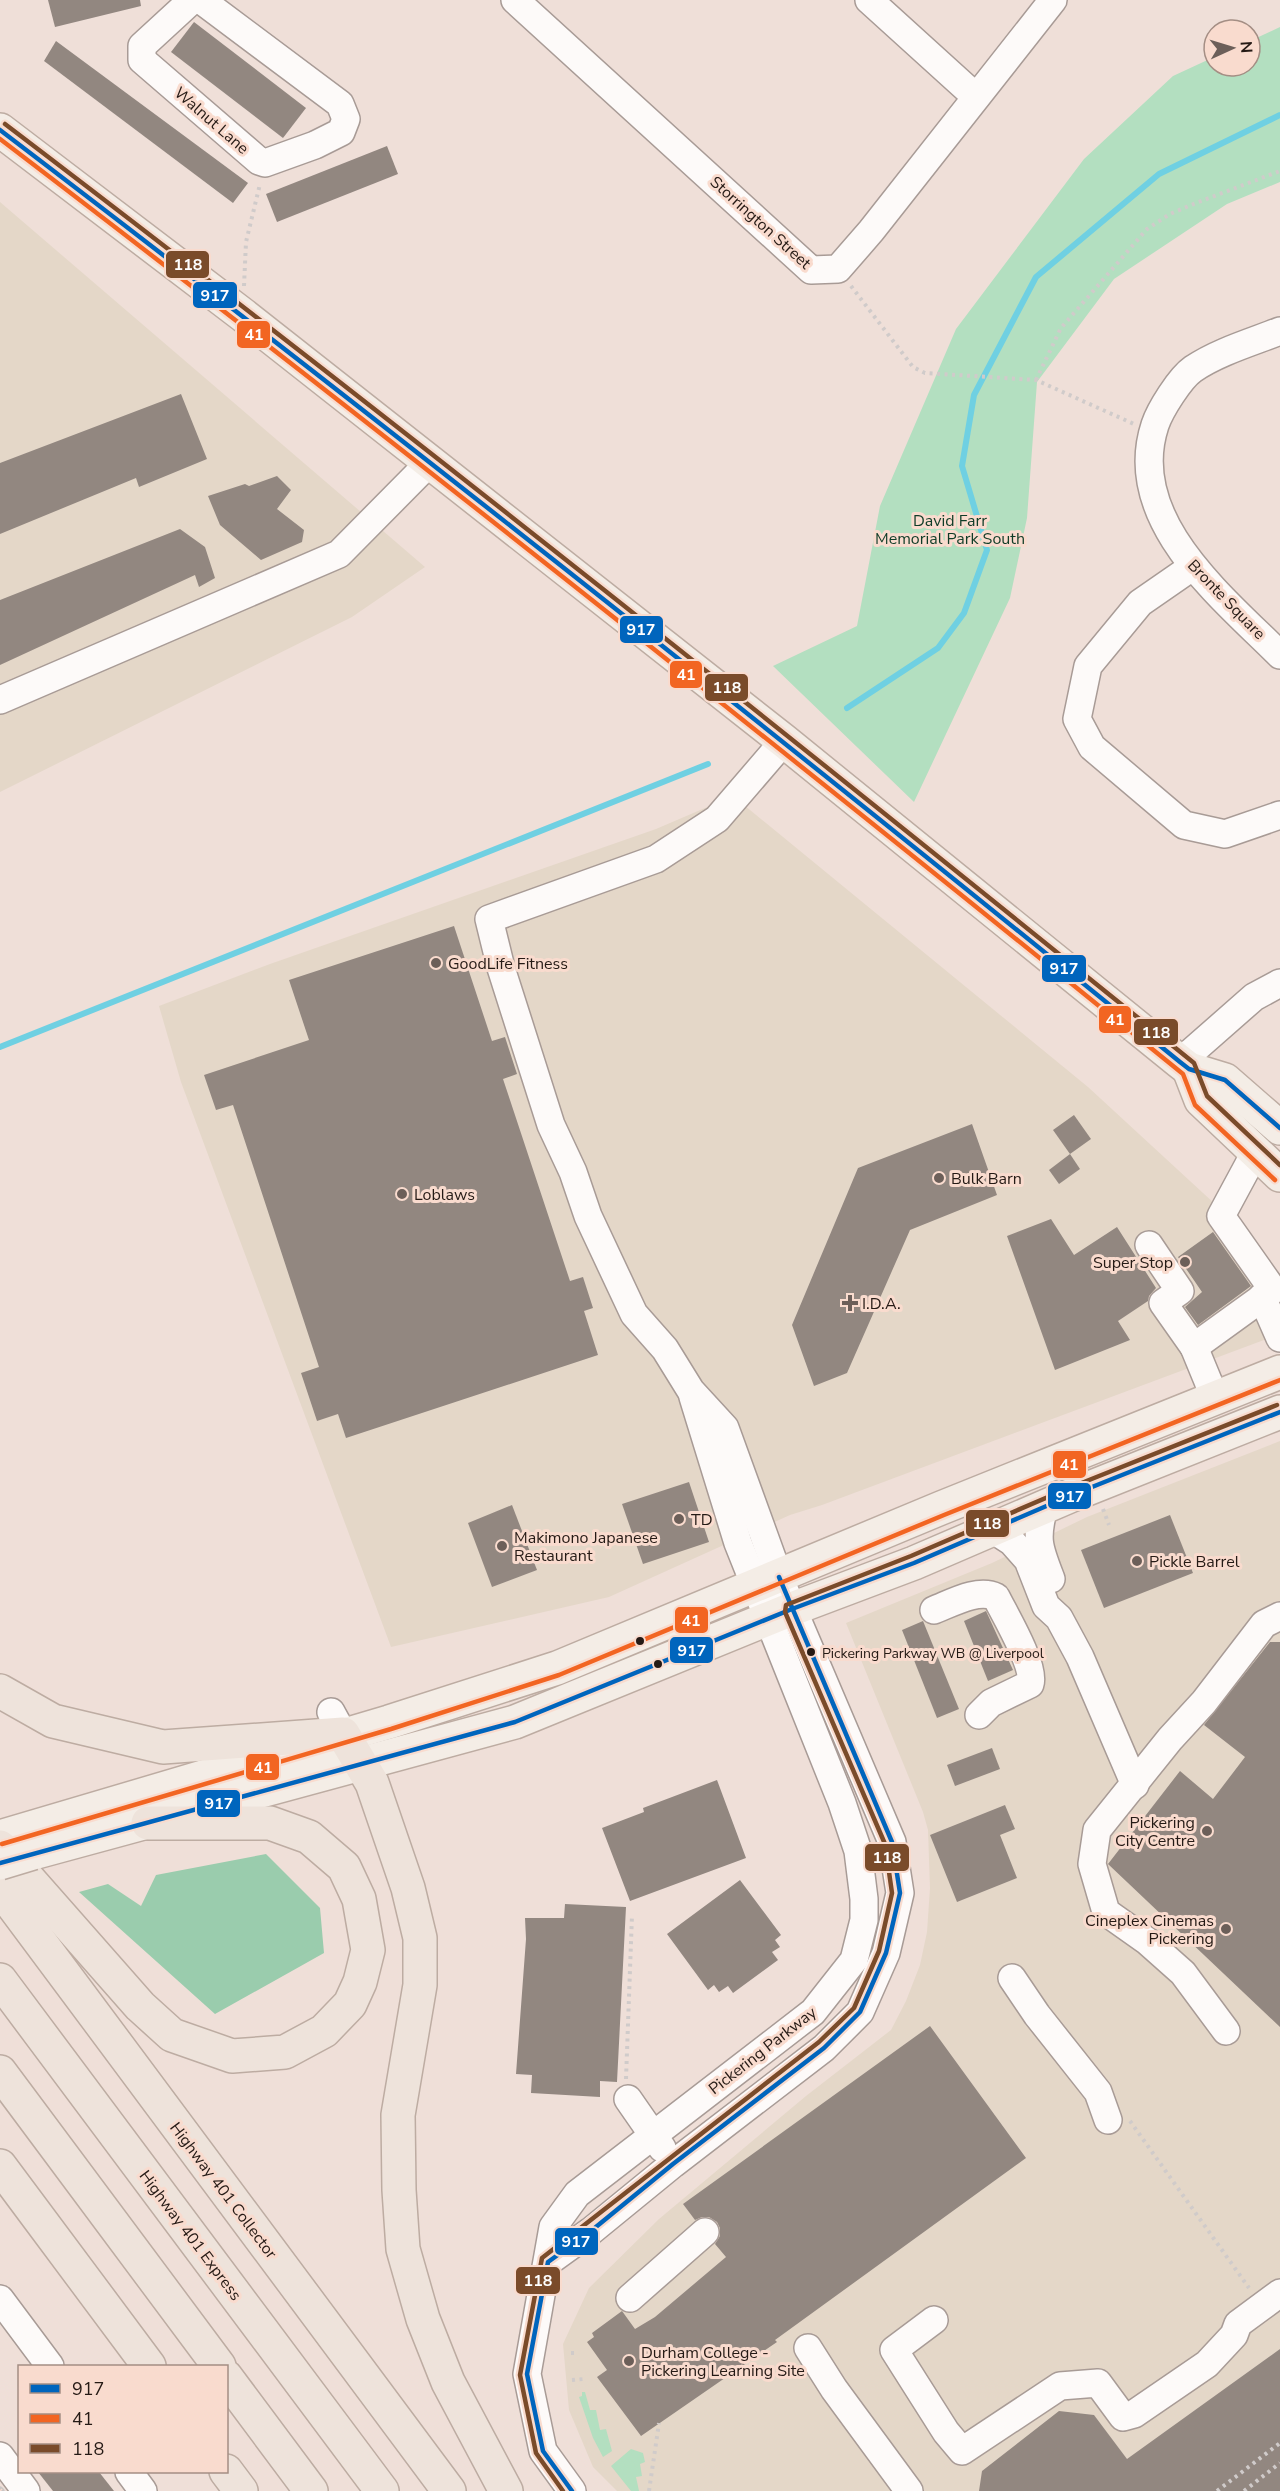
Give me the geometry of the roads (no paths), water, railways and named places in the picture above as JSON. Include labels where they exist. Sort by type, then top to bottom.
[{"type":"highway","points":[[0,1691],[53,1721],[163,1747],[337,1723],[372,1783],[408,1888],[420,1938],[420,1985],[398,2115],[403,2249],[423,2319],[448,2382],[506,2491]]},
{"type":"highway","points":[[13,1842],[140,2006],[172,2035],[232,2056],[285,2052],[324,2031],[350,2004],[360,1982],[368,1950],[360,1899],[344,1867],[309,1837],[270,1823],[148,1823]]},
{"type":"highway","name":"Highway 401 Collector","points":[[0,1888],[449,2491]]},
{"type":"highway","name":"Highway 401 Express","points":[[0,1980],[382,2491]]},
{"type":"highway","points":[[0,2072],[218,2365]]},
{"type":"highway","points":[[0,2166],[148,2365]]},
{"type":"highway","points":[[228,2380],[311,2491]]},
{"type":"highway","points":[[228,2473],[241,2491]]},
{"type":"main road","points":[[0,130],[243,315],[784,741],[1185,1066],[1225,1080],[1280,1128]]},
{"type":"main road","points":[[1185,1066],[1201,1100],[1280,1175]]},
{"type":"main road","points":[[0,1863],[13,1842],[337,1723],[557,1668],[941,1508],[1280,1372]]},
{"type":"main road","points":[[13,1842],[148,1823],[515,1722],[780,1614],[914,1563],[992,1528],[1280,1412]]},
{"type":"street","name":"Walnut Lane","points":[[192,0],[142,46],[142,60],[264,163],[315,145],[341,132],[346,119],[340,104],[201,0]]},
{"type":"street","name":"Storrington Street","points":[[515,0],[811,270],[838,268],[871,231],[976,97]]},
{"type":"street","points":[[869,0],[976,97],[1053,0]]},
{"type":"street","name":"Bronte Square","points":[[1280,331],[1231,350],[1191,370],[1160,410],[1152,433],[1149,478],[1164,525],[1192,567],[1280,654]]},
{"type":"street","points":[[0,700],[339,554],[429,463]]},
{"type":"street","points":[[1192,567],[1140,603],[1088,666],[1077,719],[1092,747],[1184,825],[1225,834],[1280,815]]},
{"type":"street","name":"Pickering Parkway","points":[[548,2262],[825,2048],[860,2012],[886,1953],[900,1893],[892,1842],[766,1581],[738,1543],[691,1391],[665,1349],[634,1314],[588,1216],[573,1172],[551,1125],[501,968],[489,920],[656,859],[717,819],[784,741]]},
{"type":"street","points":[[1185,1066],[1254,997],[1280,983]]},
{"type":"street","points":[[1194,1347],[1273,1290],[1221,1216],[1256,1151]]},
{"type":"street","points":[[1149,1245],[1180,1291],[1163,1303],[1194,1347],[1215,1398]]},
{"type":"street","points":[[1262,1297],[1280,1338]]},
{"type":"street","points":[[1044,1507],[1038,1530],[1039,1548],[1059,1600],[1059,1618]]},
{"type":"street","points":[[992,1528],[1012,1542],[1028,1560],[1046,1606],[1059,1618],[1080,1657],[1135,1785]]},
{"type":"street","points":[[934,1610],[977,1594],[988,1593],[996,1597],[1027,1661],[1033,1677],[1030,1684],[991,1703],[979,1715]]},
{"type":"street","name":"Pickering Parkway","points":[[572,2491],[543,2451],[527,2374],[553,2226],[577,2194],[813,2012],[854,1960],[864,1920],[858,1851],[780,1614]]},
{"type":"street","points":[[1226,2031],[1183,1972],[1147,1941],[1106,1912],[1092,1864],[1097,1830],[1170,1739],[1204,1702],[1264,1624],[1280,1616]]},
{"type":"street","points":[[1012,1978],[1037,2015],[1118,2120]]},
{"type":"street","points":[[626,2094],[673,2164]]},
{"type":"street","points":[[630,2298],[705,2232]]},
{"type":"street","points":[[0,2299],[49,2365]]},
{"type":"street","points":[[934,2320],[894,2350],[946,2432],[963,2451],[1060,2386],[1098,2383],[1123,2417],[1134,2414],[1207,2364],[1234,2335],[1239,2324],[1273,2299]]},
{"type":"street","points":[[808,2348],[834,2389],[909,2491]]},
{"type":"street","points":[[0,2456],[26,2491]]},
{"type":"street","points":[[130,2473],[143,2491]]},
{"type":"waterway","points":[[847,708],[938,648],[964,613],[987,550],[962,466],[974,395],[1036,277],[1159,174],[1280,115]]},
{"type":"waterway","points":[[0,1047],[708,764]]},
{"type":"place","name":"GoodLife Fitness","points":[[436,963]]},
{"type":"place","name":"Bulk Barn","points":[[939,1178]]},
{"type":"place","name":"Loblaws","points":[[402,1194]]},
{"type":"place","name":"Super Stop","points":[[1185,1262]]},
{"type":"place","name":"I.D.A.","points":[[850,1303]]},
{"type":"place","name":"TD","points":[[679,1519]]},
{"type":"place","name":"Makimono Japanese Restaurant","points":[[502,1546]]},
{"type":"place","name":"Pickle Barrel","points":[[1137,1561]]},
{"type":"place","name":"Pickering Parkway WB @ Liverpool","points":[[811,1652]]},
{"type":"place","name":"Pickering City Centre","points":[[1207,1831]]},
{"type":"place","name":"Cineplex Cinemas Pickering","points":[[1226,1929]]},
{"type":"place","name":"Durham College - Pickering Learning Site","points":[[629,2361]]},
{"type":"park label","name":"David Farr Memorial Park South","points":[[950,529]]}]
